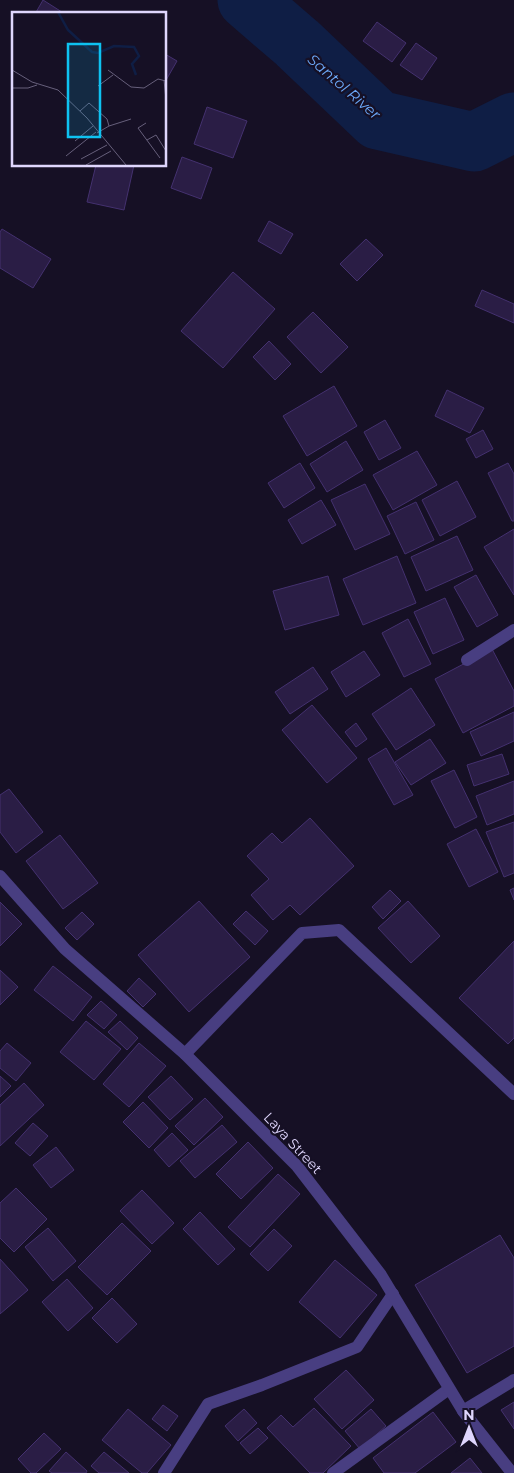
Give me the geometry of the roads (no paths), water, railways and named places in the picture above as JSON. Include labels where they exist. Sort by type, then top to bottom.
[{"type":"street","points":[[467,660],[514,630]]},
{"type":"street","name":"Laya Street","points":[[0,876],[65,949],[185,1054],[297,1166],[381,1275],[462,1411],[512,1473]]},
{"type":"street","points":[[185,1054],[302,933],[339,930],[514,1094]]},
{"type":"street","points":[[164,1473],[208,1404],[262,1385],[357,1347],[393,1294]]},
{"type":"street","points":[[462,1411],[514,1380]]},
{"type":"street","points":[[333,1473],[449,1389]]},
{"type":"waterway","name":"Santol River","points":[[247,0],[297,43],[378,120],[474,142],[514,122]]}]
